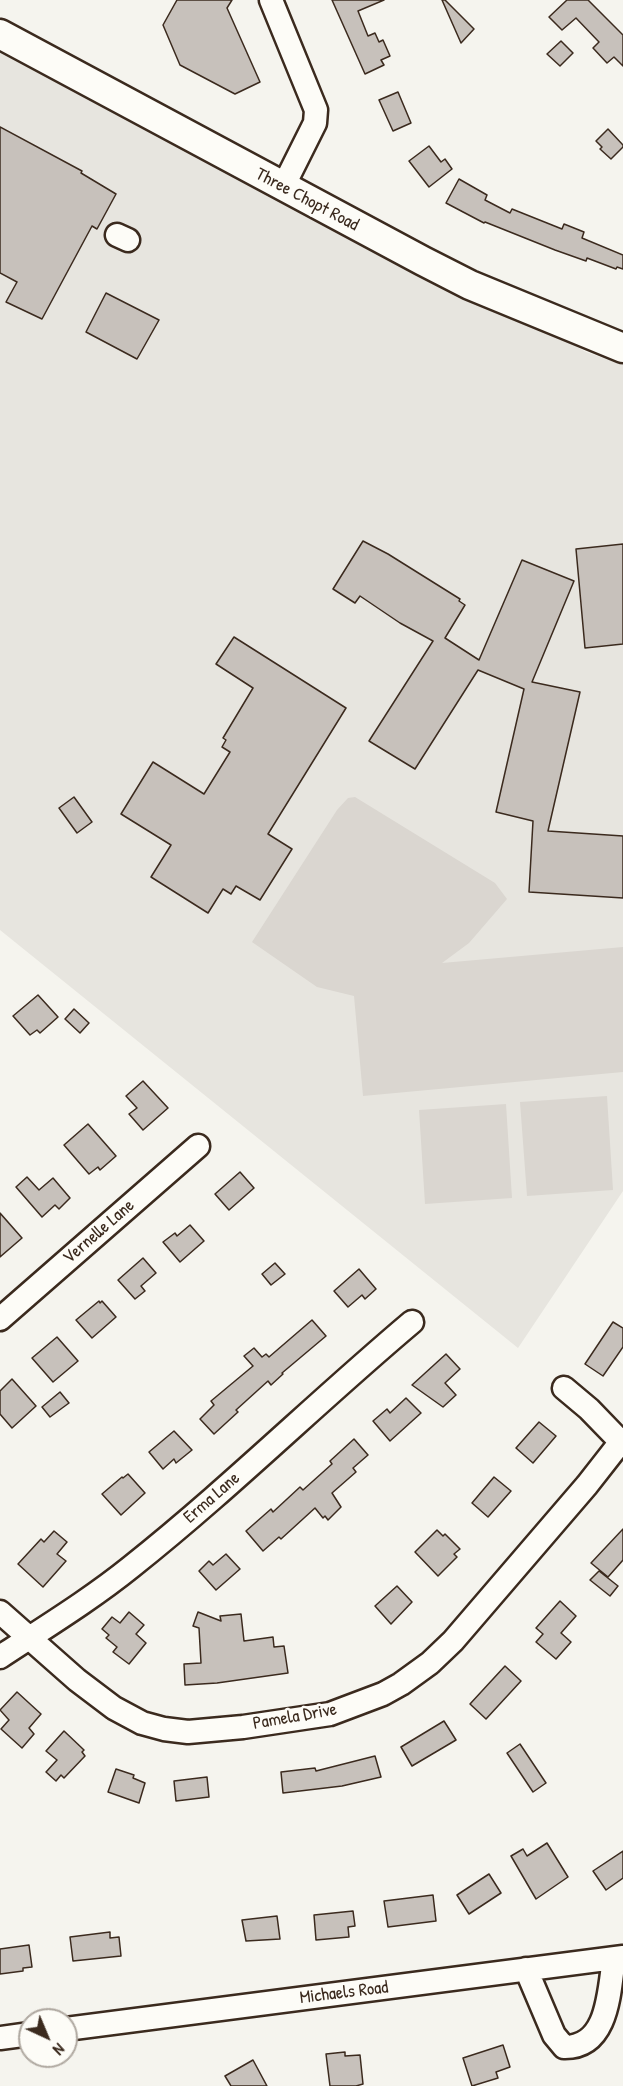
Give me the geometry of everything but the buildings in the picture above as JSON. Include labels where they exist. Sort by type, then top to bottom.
[{"type":"main road","name":"Three Chopt Road","points":[[0,34],[470,285],[622,347]]},
{"type":"street","points":[[271,0],[315,110],[315,123],[283,187]]},
{"type":"street","name":"Vernelle Lane","points":[[0,1319],[198,1146]]},
{"type":"street","name":"Erma Lane","points":[[0,1657],[78,1606],[130,1568],[217,1495],[412,1323]]},
{"type":"street","points":[[564,1388],[622,1441]]},
{"type":"street","name":"Pamela Drive","points":[[0,1612],[77,1680],[114,1708],[142,1723],[188,1732],[243,1727],[330,1714],[383,1694],[430,1663],[460,1632],[622,1441]]},
{"type":"street","points":[[526,1969],[554,2035],[564,2047],[576,2047],[592,2036],[606,2014],[619,1957]]},
{"type":"street","name":"Michaels Road","points":[[78,2027],[619,1957]]},
{"type":"street","points":[[0,2038],[18,2036]]},
{"type":"shaded area","points":[[0,34],[423,261],[586,352],[623,365],[623,1191],[518,1348],[0,930]]},
{"type":"shaded area","points":[[355,797],[495,883],[507,899],[469,943],[442,963],[623,947],[623,1072],[363,1096],[354,996],[317,987],[252,942],[337,810],[348,798]]},
{"type":"shaded area","points":[[607,1096],[613,1190],[527,1196],[520,1102]]},
{"type":"shaded area","points":[[506,1104],[512,1198],[425,1204],[419,1110]]}]
